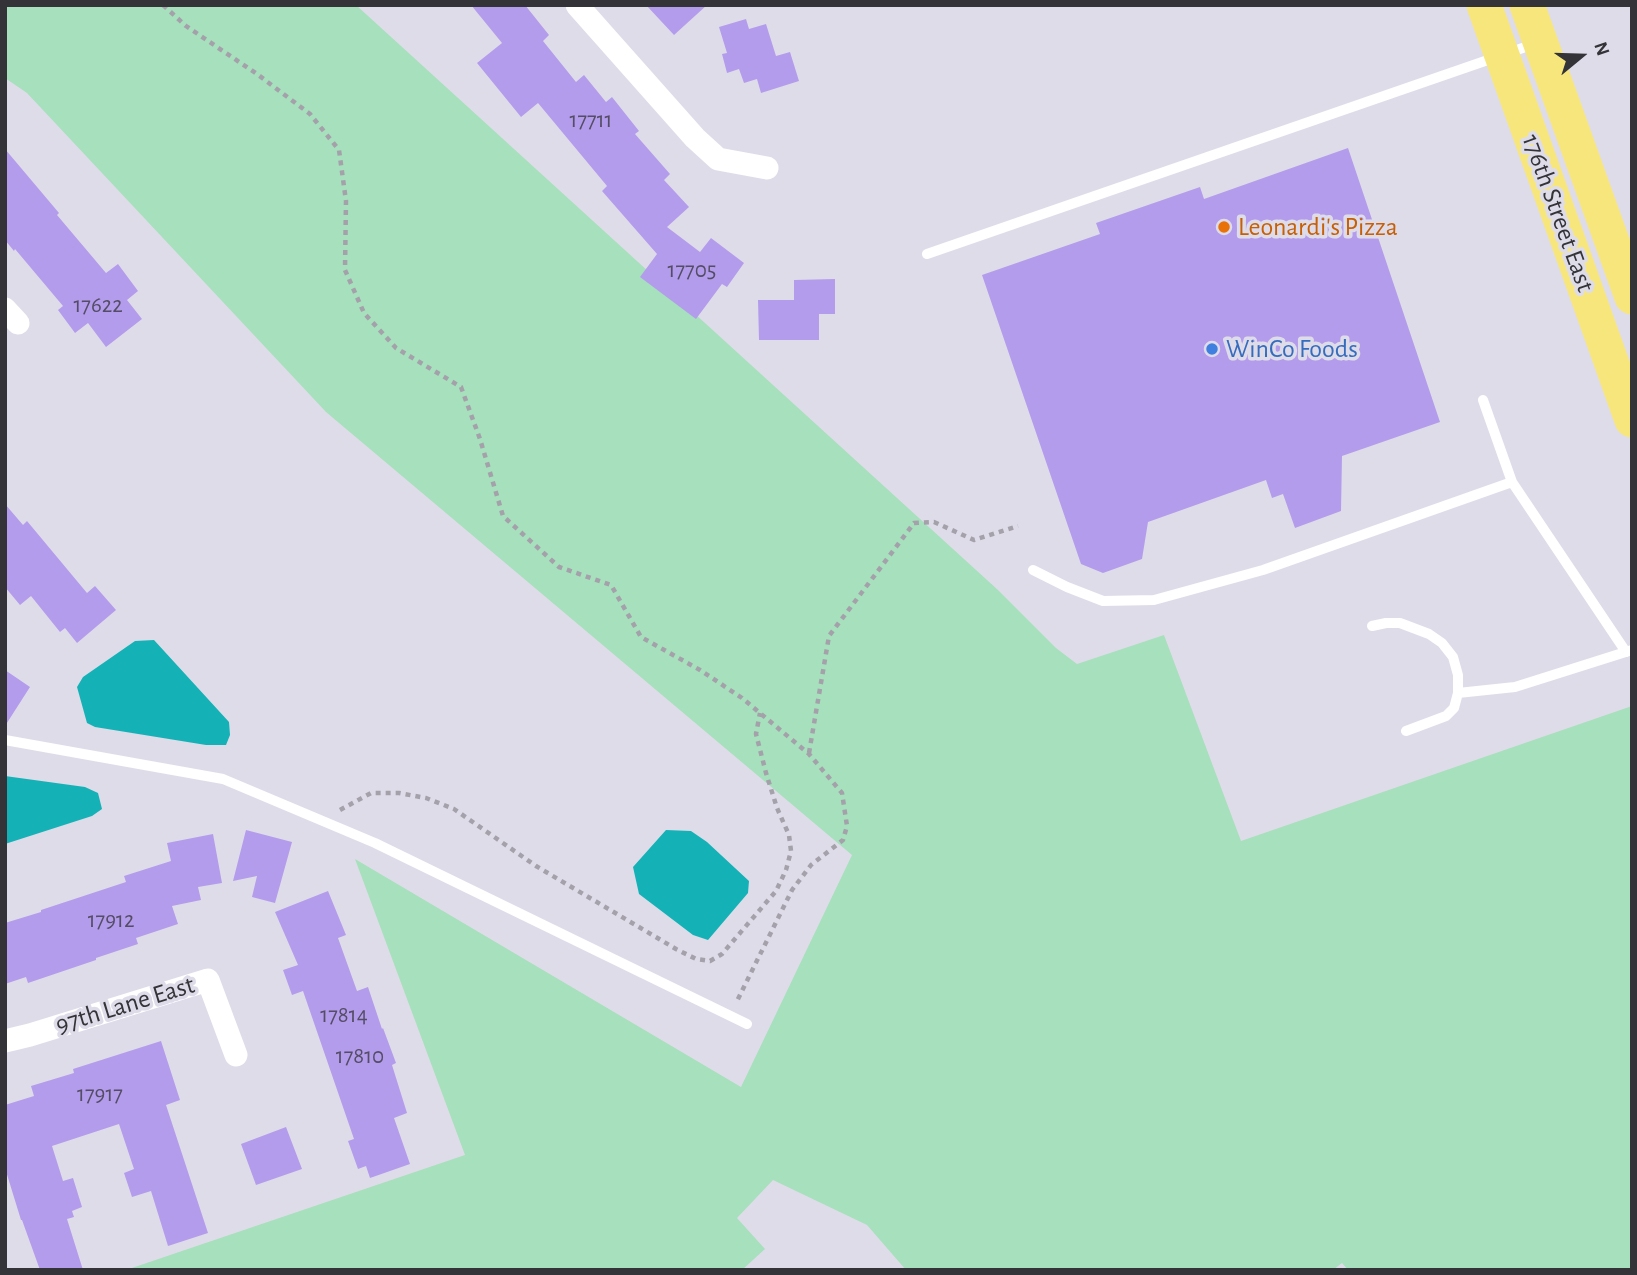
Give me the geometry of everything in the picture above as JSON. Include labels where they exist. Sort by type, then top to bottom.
[{"type":"main road","name":"176th Street East","points":[[1484,5],[1632,420]]},
{"type":"main road","name":"176th Street East","points":[[1527,5],[1632,297]]},
{"type":"street","points":[[577,5],[695,138],[718,159],[767,168]]},
{"type":"street","name":"97th Lane East","points":[[5,1041],[208,980],[236,1055]]},
{"type":"lane","points":[[927,254],[1540,42]]},
{"type":"lane","points":[[1458,693],[1515,687],[1629,651],[1513,482],[1483,400]]},
{"type":"lane","points":[[1033,570],[1103,601],[1154,600],[1264,570],[1513,482]]},
{"type":"lane","points":[[1371,625],[1400,624],[1429,634],[1442,643],[1453,657],[1458,675],[1458,693],[1454,708],[1446,716],[1406,731]]},
{"type":"lane","points":[[5,740],[223,779],[375,843],[747,1024]]},
{"type":"path","points":[[163,5],[186,26],[310,114],[339,150],[346,201],[345,270],[364,313],[396,348],[461,387],[503,516],[559,567],[611,585],[641,637],[700,670],[742,698],[809,754],[842,793],[848,826],[843,840],[811,865],[792,890],[730,1016]]},
{"type":"path","points":[[809,754],[830,636],[914,523],[934,522],[974,540],[1018,526]]},
{"type":"path","points":[[317,818],[332,814],[370,793],[399,793],[426,798],[454,810],[536,866],[696,959],[710,961],[722,954],[776,891],[791,851],[789,835],[777,808],[757,734],[760,713]]},
{"type":"green space","points":[[5,5],[356,5],[998,590],[1056,648],[1077,664],[1164,635],[1241,841],[1632,706],[1632,1270],[1348,1270],[1342,1263],[1333,1270],[906,1270],[867,1225],[773,1180],[737,1218],[765,1249],[742,1270],[126,1270],[465,1155],[355,859],[741,1087],[852,855],[326,412],[27,93],[5,78]]},
{"type":"water","points":[[154,640],[229,722],[230,735],[226,745],[206,745],[95,727],[87,723],[77,687],[83,677],[135,641]]},
{"type":"water","points":[[5,776],[85,787],[98,793],[102,809],[92,816],[5,844]]},
{"type":"water","points":[[666,830],[691,831],[707,842],[749,881],[748,893],[708,940],[693,935],[639,894],[633,867]]},
{"type":"building","points":[[471,5],[525,5],[549,35],[543,41],[576,82],[584,75],[606,102],[612,97],[639,131],[635,134],[670,174],[664,180],[689,207],[667,227],[700,252],[711,238],[744,263],[727,287],[722,284],[696,319],[640,277],[657,254],[602,191],[607,186],[538,103],[521,117],[477,63],[502,43]]},
{"type":"building","points":[[646,5],[707,5],[674,35]]},
{"type":"building","points":[[746,19],[749,29],[766,24],[776,56],[790,52],[799,81],[761,93],[757,79],[744,83],[739,69],[727,73],[722,54],[727,53],[719,27]]},
{"type":"building","name":"WinCo Foods","points":[[1348,148],[1440,422],[1342,456],[1341,511],[1295,528],[1283,494],[1272,498],[1266,480],[1148,522],[1142,559],[1103,573],[1081,564],[982,275],[1100,234],[1096,223],[1200,187],[1204,199]]},
{"type":"building","points":[[5,149],[106,273],[118,264],[138,291],[127,300],[142,319],[106,347],[88,323],[75,333],[58,310],[63,306],[5,240]]},
{"type":"building","points":[[835,279],[835,314],[819,314],[819,340],[759,340],[758,300],[794,300],[794,280]]},
{"type":"building","points":[[5,504],[23,525],[27,521],[87,593],[95,586],[116,610],[77,643],[65,628],[60,632],[31,596],[20,605],[5,587]]},
{"type":"building","points":[[5,670],[30,687],[5,726]]},
{"type":"building","points":[[246,830],[292,842],[275,903],[252,897],[257,876],[233,881]]},
{"type":"building","points":[[213,834],[222,883],[198,887],[201,900],[172,906],[178,924],[136,938],[138,944],[96,960],[28,983],[26,977],[5,984],[5,923],[126,882],[124,876],[171,861],[167,843]]},
{"type":"building","points":[[328,891],[346,935],[338,938],[357,991],[368,987],[396,1063],[392,1065],[407,1113],[394,1118],[410,1164],[370,1178],[366,1166],[358,1169],[348,1141],[354,1139],[303,991],[292,995],[283,970],[298,965],[275,912]]},
{"type":"building","points":[[161,1041],[180,1100],[166,1105],[208,1233],[168,1246],[151,1191],[132,1197],[124,1173],[134,1169],[119,1124],[52,1146],[63,1181],[73,1178],[82,1207],[72,1211],[74,1217],[67,1219],[83,1270],[40,1270],[5,1168],[5,1105],[34,1096],[31,1086],[74,1073],[73,1069]]},
{"type":"building","points":[[286,1127],[302,1169],[256,1185],[241,1144]]},
{"type":"place","name":"Leonardi's Pizza","points":[[1224,227]]},
{"type":"place","name":"WinCo Foods","points":[[1212,349]]}]
